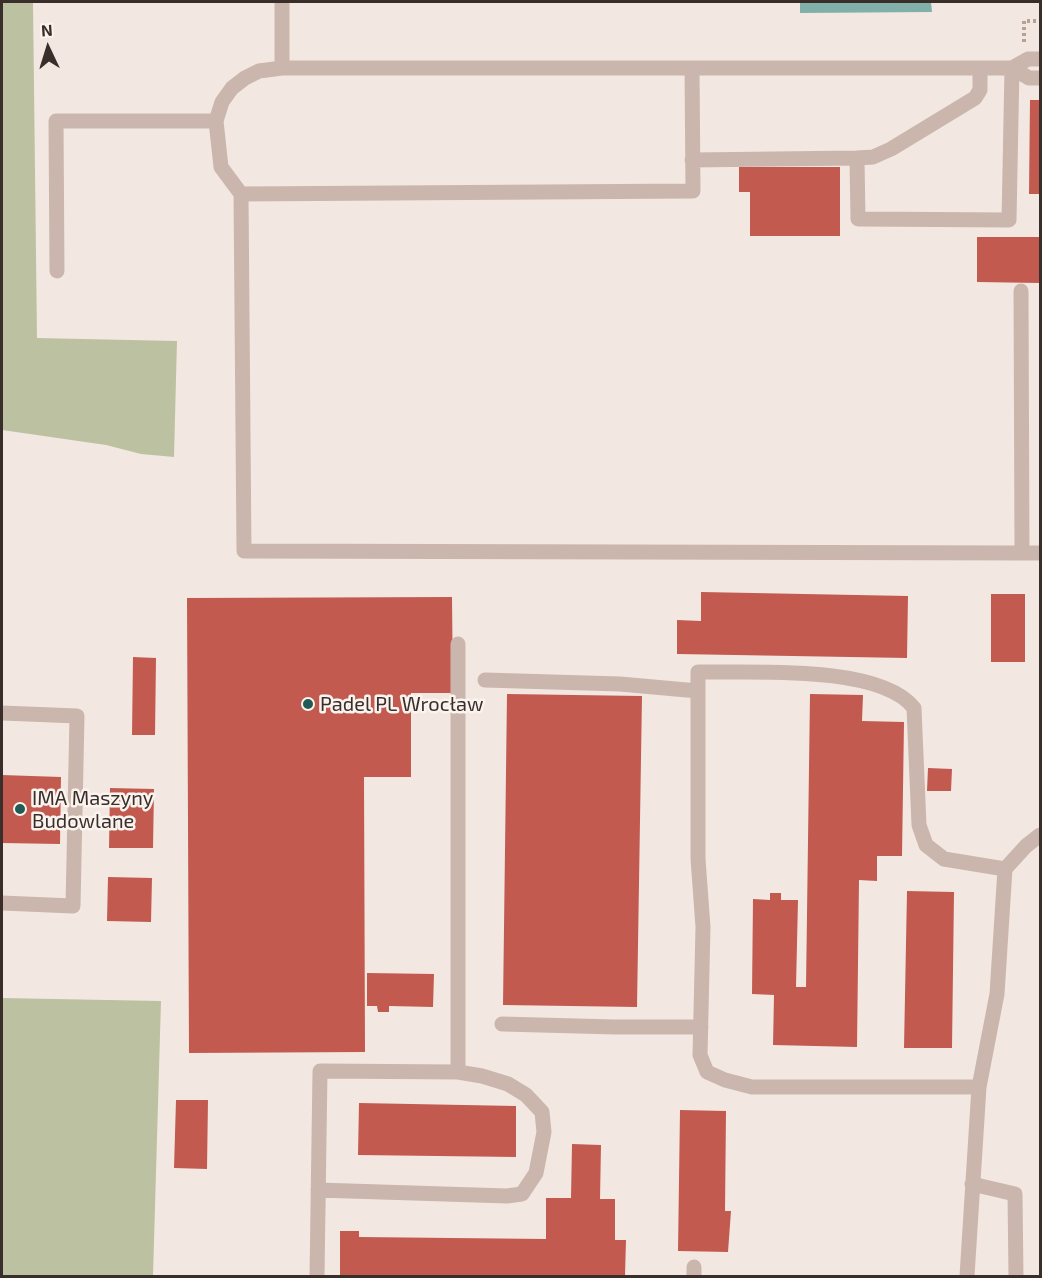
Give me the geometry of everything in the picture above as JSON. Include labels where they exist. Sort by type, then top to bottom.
[{"type":"lane","points":[[282,2],[282,68]]},
{"type":"lane","points":[[1026,62],[981,68],[282,68],[259,71],[232,88],[222,102],[216,121],[221,167],[241,194],[244,551],[1041,553]]},
{"type":"lane","points":[[1026,62],[1029,78],[1041,78]]},
{"type":"lane","points":[[857,158],[858,219],[1009,220],[1026,62]]},
{"type":"lane","points":[[241,194],[693,191],[692,68]]},
{"type":"lane","points":[[693,160],[873,157],[891,149],[975,98],[980,90],[981,68]]},
{"type":"lane","points":[[57,271],[56,121],[216,121]]},
{"type":"lane","points":[[1021,291],[1022,553]]},
{"type":"lane","points":[[458,644],[458,1072]]},
{"type":"lane","points":[[979,1088],[752,1087],[725,1080],[707,1072],[700,1055],[703,927],[698,859],[698,672],[820,674],[879,685],[907,699],[914,708],[919,825],[926,845],[944,859],[1005,869]]},
{"type":"lane","points":[[485,680],[620,684],[698,691]]},
{"type":"lane","points":[[2,713],[77,716],[73,906],[2,903]]},
{"type":"lane","points":[[967,1276],[979,1088],[997,994],[1005,869],[1026,846],[1041,835]]},
{"type":"lane","points":[[502,1024],[701,1027]]},
{"type":"lane","points":[[317,1276],[318,1190],[320,1071],[458,1072],[482,1076],[508,1084],[526,1095],[542,1112],[544,1132],[536,1173],[522,1194],[507,1196],[318,1190]]},
{"type":"lane","points":[[972,1184],[1015,1194],[1016,1276]]},
{"type":"path","points":[[1026,62],[1024,21],[1041,21]]},
{"type":"green space","points":[[2,2],[33,2],[37,338],[177,341],[174,457],[141,454],[106,445],[2,430]]},
{"type":"green space","points":[[2,998],[161,1001],[153,1276],[2,1276]]},
{"type":"water","points":[[800,2],[931,2],[932,12],[800,13]]},
{"type":"building","points":[[1030,100],[1040,100],[1040,194],[1029,194]]},
{"type":"building","points":[[739,167],[840,167],[840,236],[750,236],[750,192],[739,192]]},
{"type":"building","points":[[977,237],[1040,237],[1040,283],[977,282]]},
{"type":"building","points":[[701,592],[908,596],[907,658],[677,654],[677,620],[701,621]]},
{"type":"building","points":[[991,594],[1025,594],[1025,662],[991,662]]},
{"type":"building","points":[[452,597],[453,693],[411,693],[411,777],[364,777],[365,1052],[189,1053],[187,598]]},
{"type":"building","points":[[133,657],[156,658],[155,735],[132,735]]},
{"type":"building","points":[[507,694],[642,696],[637,1007],[503,1005]]},
{"type":"building","points":[[810,694],[863,695],[862,721],[904,722],[902,856],[877,856],[877,881],[859,880],[857,1047],[773,1045],[774,995],[752,994],[753,899],[770,900],[770,893],[781,893],[781,900],[798,900],[796,987],[806,987]]},
{"type":"building","points":[[928,768],[952,769],[951,791],[927,791]]},
{"type":"building","name":"IMA Maszyny Budowlane","points":[[2,775],[61,777],[60,844],[2,843]]},
{"type":"building","points":[[110,788],[154,789],[153,848],[109,848]]},
{"type":"building","points":[[108,877],[152,878],[151,922],[107,921]]},
{"type":"building","points":[[907,891],[954,892],[952,1048],[904,1048]]},
{"type":"building","points":[[367,973],[434,974],[433,1007],[389,1006],[389,1012],[378,1012],[377,1006],[367,1006]]},
{"type":"building","points":[[176,1100],[208,1100],[207,1169],[174,1168]]},
{"type":"building","points":[[359,1103],[516,1106],[516,1157],[358,1155]]},
{"type":"building","points":[[680,1110],[726,1111],[725,1211],[731,1211],[728,1252],[678,1251]]},
{"type":"building","points":[[572,1144],[601,1145],[600,1199],[615,1199],[615,1240],[626,1240],[625,1276],[340,1276],[340,1231],[359,1231],[359,1237],[546,1239],[546,1198],[571,1198]]},
{"type":"place","name":"Padel PL Wrocław","points":[[308,704]]},
{"type":"place","name":"IMA Maszyny Budowlane","points":[[20,809]]}]
